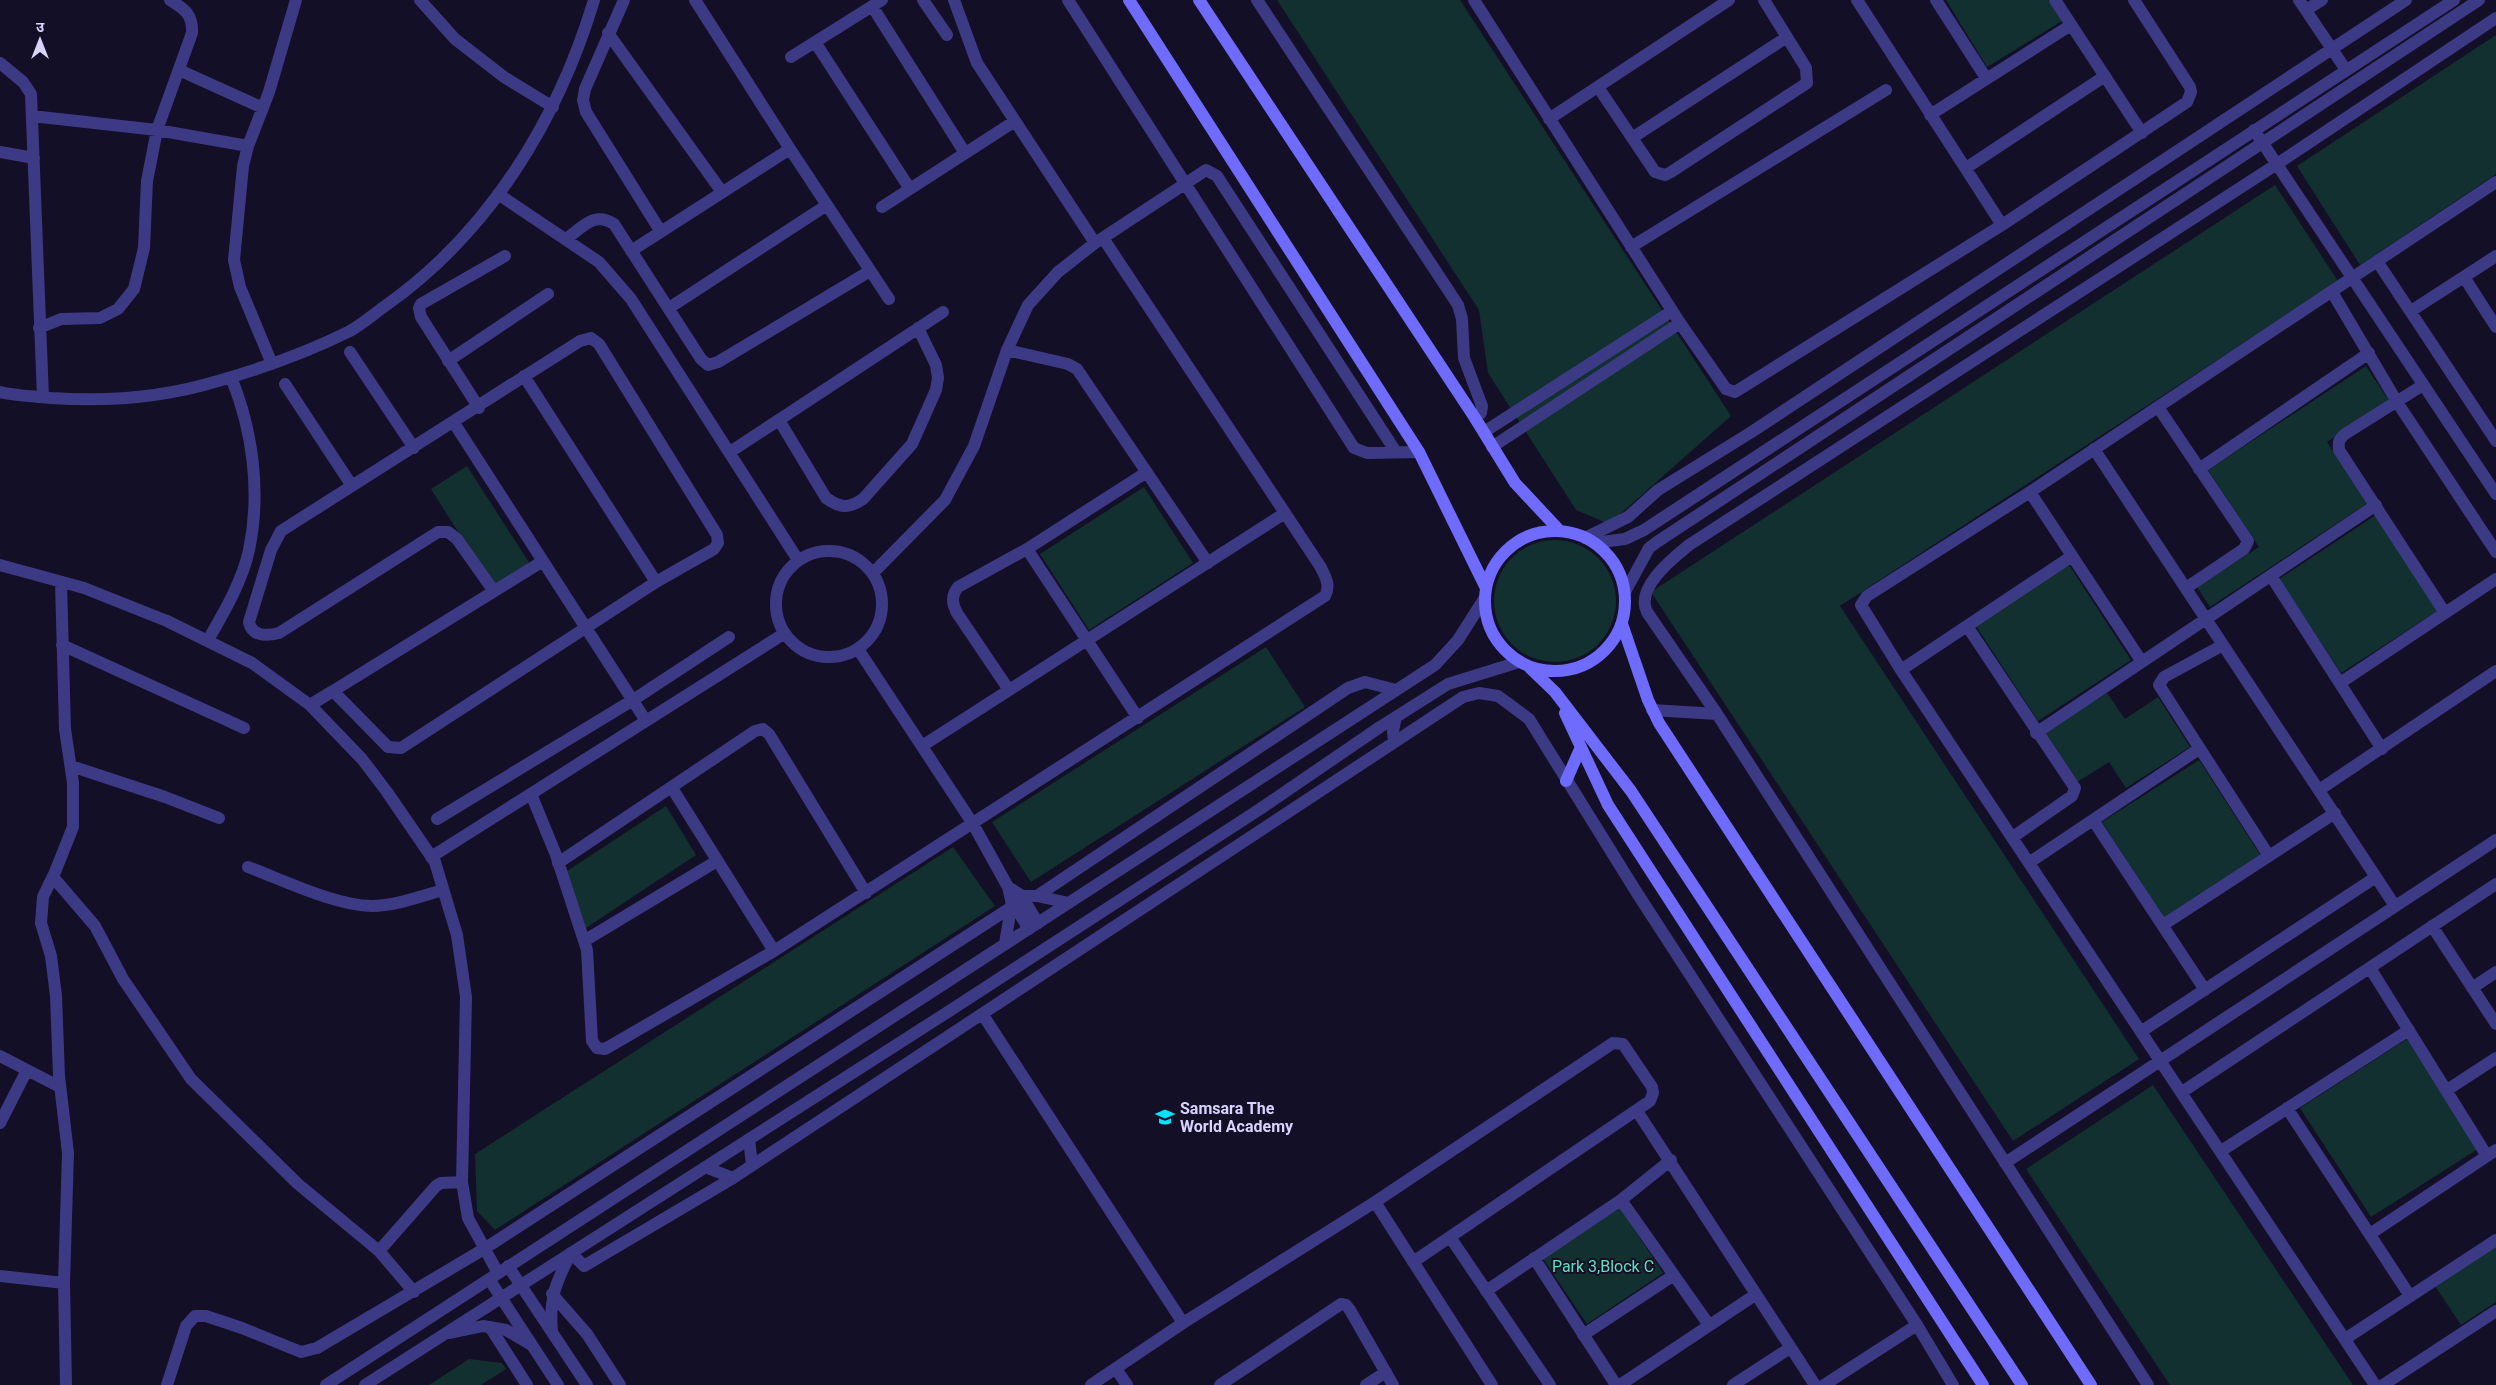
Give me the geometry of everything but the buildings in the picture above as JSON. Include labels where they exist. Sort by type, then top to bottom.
[{"type":"main road","points":[[1129,0],[1419,452],[1486,586]]},
{"type":"main road","points":[[1199,0],[1475,418],[1515,483],[1560,531]]},
{"type":"main road","points":[[1524,665],[1554,672],[1585,665],[1602,654],[1616,636],[1622,624],[1625,592],[1612,560],[1589,540],[1560,531],[1541,532],[1524,538],[1502,554],[1486,586],[1484,599],[1485,615],[1492,634],[1498,645],[1555,692],[1631,791],[2022,1385]]},
{"type":"main road","points":[[1622,624],[1652,710],[2091,1385]]},
{"type":"main road","points":[[1555,692],[1608,805],[1983,1385]]},
{"type":"main road","points":[[1566,781],[1581,747]]},
{"type":"street","points":[[39,328],[61,318],[100,318],[118,309],[134,289],[144,248],[147,181],[157,130],[192,33],[192,22],[184,9],[170,0]]},
{"type":"street","points":[[272,364],[240,287],[234,260],[243,166],[296,0]]},
{"type":"street","points":[[420,0],[455,39],[504,77],[553,107]]},
{"type":"street","points":[[0,392],[91,400],[147,398],[192,389],[231,378],[272,364],[351,330],[413,287],[470,231],[498,194],[517,167],[553,107],[581,44],[594,0]]},
{"type":"street","points":[[624,0],[585,89],[583,100],[586,112],[661,232]]},
{"type":"street","points":[[696,0],[790,149],[889,299]]},
{"type":"street","points":[[923,0],[947,35]]},
{"type":"street","points":[[531,794],[558,863],[587,950],[592,1041],[597,1048],[605,1049],[774,951],[1325,596],[1328,590],[1326,577],[1285,513],[977,63],[954,0]]},
{"type":"street","points":[[1068,0],[1354,448],[1367,453],[1419,452]]},
{"type":"street","points":[[1257,0],[1458,305],[1462,319],[1464,358],[1482,406],[1481,413],[1475,418]]},
{"type":"street","points":[[1474,0],[1672,311],[1726,389],[1735,392],[2002,225],[2187,102],[2191,92],[2134,0]]},
{"type":"street","points":[[1549,119],[1729,0]]},
{"type":"street","points":[[1598,87],[1655,172],[1665,175],[1803,88],[1808,78],[1806,68],[1764,0]]},
{"type":"street","points":[[1857,0],[2002,225]]},
{"type":"street","points":[[1936,0],[1986,78]]},
{"type":"street","points":[[2055,0],[2142,133]]},
{"type":"street","points":[[2322,0],[2302,5],[2346,70]]},
{"type":"street","points":[[1589,540],[1628,517],[1658,490],[1750,433],[2406,0]]},
{"type":"street","points":[[1589,540],[1625,539],[1644,530],[2454,0]]},
{"type":"street","points":[[1625,592],[1649,548],[1657,542],[2480,0]]},
{"type":"street","points":[[791,56],[877,3],[966,153]]},
{"type":"street","points":[[2148,1385],[1717,714],[1644,606],[1646,591],[1665,566],[1689,545],[2277,164],[2496,18]]},
{"type":"street","points":[[1930,115],[2071,25]]},
{"type":"street","points":[[608,33],[722,192]]},
{"type":"street","points":[[1632,138],[1787,37]]},
{"type":"street","points":[[815,42],[910,189]]},
{"type":"street","points":[[0,63],[23,82],[31,94],[43,397]]},
{"type":"street","points":[[179,70],[262,108]]},
{"type":"street","points":[[1966,168],[2105,76]]},
{"type":"street","points":[[1631,247],[1886,90]]},
{"type":"street","points":[[32,116],[157,130],[248,146]]},
{"type":"street","points":[[882,207],[1015,121]]},
{"type":"street","points":[[2254,130],[2496,494]]},
{"type":"street","points":[[631,251],[790,149]]},
{"type":"street","points":[[0,152],[34,158]]},
{"type":"street","points":[[873,573],[945,500],[974,446],[1007,350],[1028,305],[1058,272],[1099,240],[1206,170],[1217,176],[1396,452]]},
{"type":"street","points":[[2375,1385],[1902,670],[1861,604],[1864,600],[2496,182]]},
{"type":"street","points":[[498,194],[600,262],[631,299],[798,560]]},
{"type":"street","points":[[669,308],[827,205]]},
{"type":"street","points":[[566,239],[596,218],[605,218],[614,224],[701,360],[708,364],[718,362],[870,271]]},
{"type":"street","points":[[479,408],[421,317],[419,308],[421,304],[505,256]]},
{"type":"street","points":[[2411,312],[2496,256]]},
{"type":"street","points":[[2377,261],[2495,437]]},
{"type":"street","points":[[2464,277],[2496,327]]},
{"type":"street","points":[[2332,292],[2397,402],[2496,552]]},
{"type":"street","points":[[448,361],[548,294]]},
{"type":"street","points":[[1484,432],[1672,311]]},
{"type":"street","points":[[730,452],[943,312]]},
{"type":"street","points":[[1492,447],[1680,323]]},
{"type":"street","points":[[779,420],[826,498],[838,507],[853,506],[863,499],[912,444],[936,390],[938,378],[936,365],[918,328]]},
{"type":"street","points":[[333,691],[388,747],[402,748],[587,626],[656,582],[714,549],[718,543],[717,535],[598,344],[590,338],[580,341],[524,376],[479,408],[281,531],[276,538],[249,622],[250,626],[259,635],[269,636],[279,633],[438,532],[448,532],[456,539],[493,590]]},
{"type":"street","points":[[1007,350],[1074,366],[1208,562]]},
{"type":"street","points":[[350,352],[414,448]]},
{"type":"street","points":[[2199,469],[2369,353]]},
{"type":"street","points":[[524,376],[656,582]]},
{"type":"street","points":[[208,640],[230,602],[248,552],[254,518],[254,479],[248,430],[241,401],[231,378]]},
{"type":"street","points":[[285,384],[352,486]]},
{"type":"street","points":[[2423,384],[2345,434],[2340,438],[2338,444],[2339,450],[2446,613]]},
{"type":"street","points":[[2158,407],[2248,540],[2244,549],[2186,588]]},
{"type":"street","points":[[454,423],[587,626],[646,721]]},
{"type":"street","points":[[2094,449],[2395,906]]},
{"type":"street","points":[[1009,690],[957,613],[953,599],[958,587],[1027,549],[1147,472]]},
{"type":"street","points":[[2030,492],[2142,662]]},
{"type":"street","points":[[2036,733],[2376,505]]},
{"type":"street","points":[[922,746],[1285,513]]},
{"type":"street","points":[[1027,549],[1138,718]]},
{"type":"street","points":[[830,550],[846,553],[861,561],[873,573],[880,589],[882,606],[879,622],[871,637],[858,648],[843,655],[826,657],[810,654],[796,646],[784,633],[778,618],[776,602],[778,586],[786,572],[798,560],[813,553],[830,550]]},
{"type":"street","points":[[1902,670],[2072,556]]},
{"type":"street","points":[[310,705],[493,590],[543,561]]},
{"type":"street","points":[[0,565],[84,588],[208,640],[252,664],[310,705],[362,759],[431,857],[457,935],[466,997],[462,1182],[468,1218],[498,1273],[501,1298],[558,1385]]},
{"type":"street","points":[[2271,576],[2382,749]]},
{"type":"street","points":[[2340,683],[2496,579]]},
{"type":"street","points":[[61,582],[65,729],[74,783],[74,827],[43,897],[41,923],[51,956],[56,996],[60,1087],[68,1153],[64,1283],[66,1385]]},
{"type":"street","points":[[326,1385],[1435,665],[1458,640],[1484,599]]},
{"type":"street","points":[[1966,626],[2036,733],[2074,784],[2072,796],[2013,837]]},
{"type":"street","points":[[431,857],[784,633]]},
{"type":"street","points":[[437,819],[633,700],[729,637]]},
{"type":"street","points":[[2223,644],[2164,677],[2159,686],[2269,856]]},
{"type":"street","points":[[62,645],[244,728]]},
{"type":"street","points":[[858,648],[973,824],[1015,902],[1034,926]]},
{"type":"street","points":[[365,1385],[749,1140],[1260,809],[1448,684],[1524,665]]},
{"type":"street","points":[[2319,790],[2496,671]]},
{"type":"street","points":[[167,1385],[186,1326],[195,1316],[206,1316],[242,1328],[295,1350],[308,1352],[414,1292],[484,1249],[1015,902],[1037,896],[1348,688],[1365,682],[1396,690]]},
{"type":"street","points":[[571,1253],[584,1266],[734,1178],[1463,697],[1470,693],[1487,693],[1498,696],[1525,715],[1954,1385]]},
{"type":"street","points":[[1652,710],[1717,714]]},
{"type":"street","points":[[1394,742],[1393,731],[1396,717]]},
{"type":"street","points":[[558,863],[755,731],[763,729],[769,734],[866,893]]},
{"type":"street","points":[[2030,862],[2199,749]]},
{"type":"street","points":[[71,766],[165,797],[219,818]]},
{"type":"street","points":[[672,788],[774,951]]},
{"type":"street","points":[[2162,925],[2335,814]]},
{"type":"street","points":[[2093,820],[2205,990]]},
{"type":"street","points":[[2005,1163],[2496,840]]},
{"type":"street","points":[[584,941],[718,861]]},
{"type":"street","points":[[248,867],[335,899],[373,906],[443,890]]},
{"type":"street","points":[[53,876],[95,926],[123,979],[191,1079],[298,1184],[379,1251],[414,1292]]},
{"type":"street","points":[[2142,1031],[2376,877]]},
{"type":"street","points":[[2182,1092],[2496,884]]},
{"type":"street","points":[[1037,896],[1069,903]]},
{"type":"street","points":[[1005,944],[1015,902]]},
{"type":"street","points":[[2432,926],[2496,1024]]},
{"type":"street","points":[[2370,968],[2447,1090],[2492,1153],[2370,1234]]},
{"type":"street","points":[[2472,988],[2496,972]]},
{"type":"street","points":[[982,1015],[1183,1323]]},
{"type":"street","points":[[2221,1151],[2409,1030]]},
{"type":"street","points":[[1091,1385],[1183,1323],[1375,1202],[1612,1043],[1623,1044],[1652,1087],[1654,1093],[1650,1101],[1413,1262]]},
{"type":"street","points":[[0,1056],[60,1087]]},
{"type":"street","points":[[2447,1090],[2496,1058]]},
{"type":"street","points":[[0,1123],[27,1070]]},
{"type":"street","points":[[2287,1108],[2410,1296]]},
{"type":"street","points":[[1637,1111],[1671,1160],[1755,1295],[1815,1385]]},
{"type":"street","points":[[749,1140],[752,1165]]},
{"type":"street","points":[[1486,1291],[1621,1200],[1671,1160]]},
{"type":"street","points":[[704,1167],[734,1178]]},
{"type":"street","points":[[379,1251],[436,1186],[441,1183],[462,1182]]},
{"type":"street","points":[[1621,1200],[1709,1324]]},
{"type":"street","points":[[1375,1202],[1492,1385]]},
{"type":"street","points":[[1450,1237],[1550,1385]]},
{"type":"street","points":[[2345,1339],[2496,1240]]},
{"type":"street","points":[[553,1334],[552,1294],[571,1253]]},
{"type":"street","points":[[1534,1258],[1583,1335],[1618,1385],[1755,1295]]},
{"type":"street","points":[[498,1273],[521,1285],[587,1385]]},
{"type":"street","points":[[1583,1335],[1674,1275]]},
{"type":"street","points":[[0,1276],[64,1283]]},
{"type":"street","points":[[552,1294],[587,1334],[620,1385]]},
{"type":"street","points":[[1223,1384],[1341,1304],[1346,1305],[1350,1310],[1393,1385]]},
{"type":"street","points":[[2383,1385],[2496,1311]]},
{"type":"street","points":[[1824,1385],[1917,1325]]},
{"type":"street","points":[[445,1334],[483,1326],[506,1330],[532,1346]]},
{"type":"street","points":[[490,1327],[527,1385]]},
{"type":"street","points":[[1733,1385],[1790,1348]]},
{"type":"street","points":[[1116,1369],[1127,1385]]},
{"type":"street","points":[[1366,1385],[1386,1372]]},
{"type":"green space","points":[[1277,0],[1460,0],[1731,416],[1609,524],[1576,510],[1488,373],[1479,310]]},
{"type":"green space","points":[[1946,0],[2048,0],[2062,21],[1987,67]]},
{"type":"green space","points":[[2496,35],[2496,174],[2360,265],[2297,166]]},
{"type":"green space","points":[[2275,185],[2338,281],[1840,606],[2139,1059],[2013,1141],[1651,592]]},
{"type":"green space","points":[[2366,366],[2389,401],[2327,442],[2368,503],[2210,607],[2197,587],[2259,547],[2208,470]]},
{"type":"green space","points":[[467,466],[530,564],[493,587],[431,489]]},
{"type":"green space","points":[[1144,487],[1193,563],[1089,630],[1040,554]]},
{"type":"green space","points":[[2376,515],[2439,610],[2341,673],[2279,579]]},
{"type":"green space","points":[[1555,540],[1579,544],[1598,558],[1612,577],[1616,601],[1612,625],[1598,644],[1579,658],[1555,662],[1531,658],[1512,644],[1498,625],[1494,601],[1498,577],[1512,558],[1531,544]]},
{"type":"green space","points":[[2069,565],[2131,660],[2038,721],[1976,626]]},
{"type":"green space","points":[[1266,647],[1305,707],[1031,882],[992,822]]},
{"type":"green space","points":[[2107,693],[2125,719],[2158,697],[2190,747],[2126,788],[2109,762],[2077,782],[2045,733]]},
{"type":"green space","points":[[2199,760],[2261,856],[2164,918],[2102,822]]},
{"type":"green space","points":[[666,806],[696,855],[586,928],[567,871]]},
{"type":"green space","points":[[953,847],[995,906],[495,1230],[477,1211],[475,1154]]},
{"type":"green space","points":[[2407,1039],[2478,1149],[2371,1217],[2300,1108]]},
{"type":"green space","points":[[2153,1085],[2353,1385],[2170,1385],[2026,1169]]},
{"type":"green space","name":"Park 3,Block C","points":[[1620,1208],[1663,1273],[1587,1324],[1543,1259]]},
{"type":"green space","points":[[2496,1246],[2496,1302],[2461,1325],[2435,1286]]},
{"type":"green space","points":[[469,1359],[502,1363],[506,1369],[481,1385],[429,1385]]},
{"type":"place","name":"Samsara The World Academy","points":[[1165,1117]]}]
